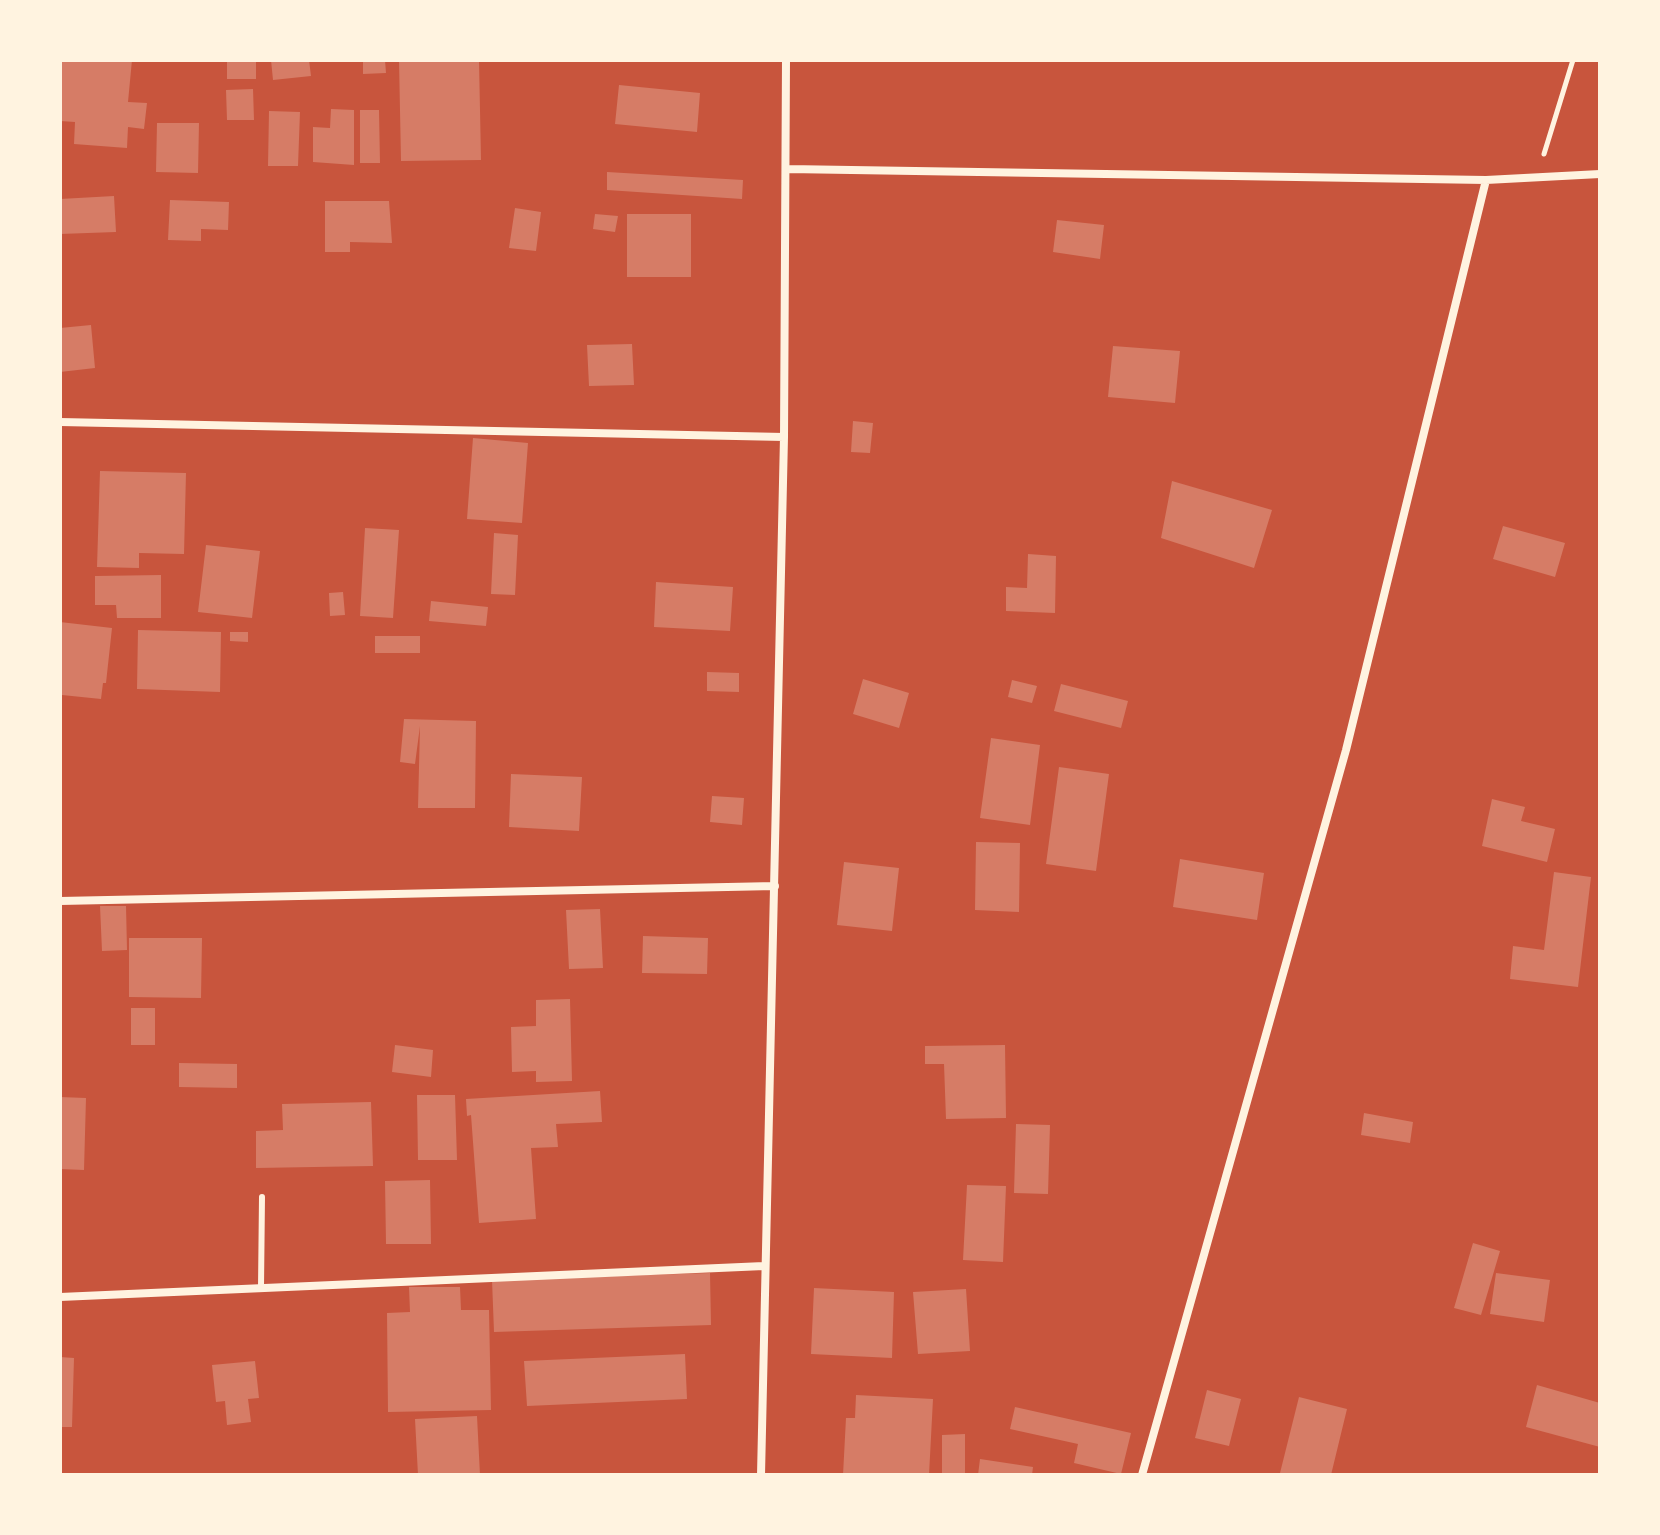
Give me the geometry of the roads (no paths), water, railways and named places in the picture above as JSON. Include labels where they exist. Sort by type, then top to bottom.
[{"type":"street","points":[[761,1475],[784,437],[788,169],[786,60]]},
{"type":"street","points":[[788,169],[1486,180],[1600,174]]},
{"type":"street","points":[[1142,1475],[1346,750],[1486,180]]},
{"type":"street","points":[[60,422],[784,437]]},
{"type":"street","points":[[60,901],[775,886]]},
{"type":"street","points":[[60,1297],[764,1266]]},
{"type":"lane","points":[[261,1287],[262,1197]]}]
